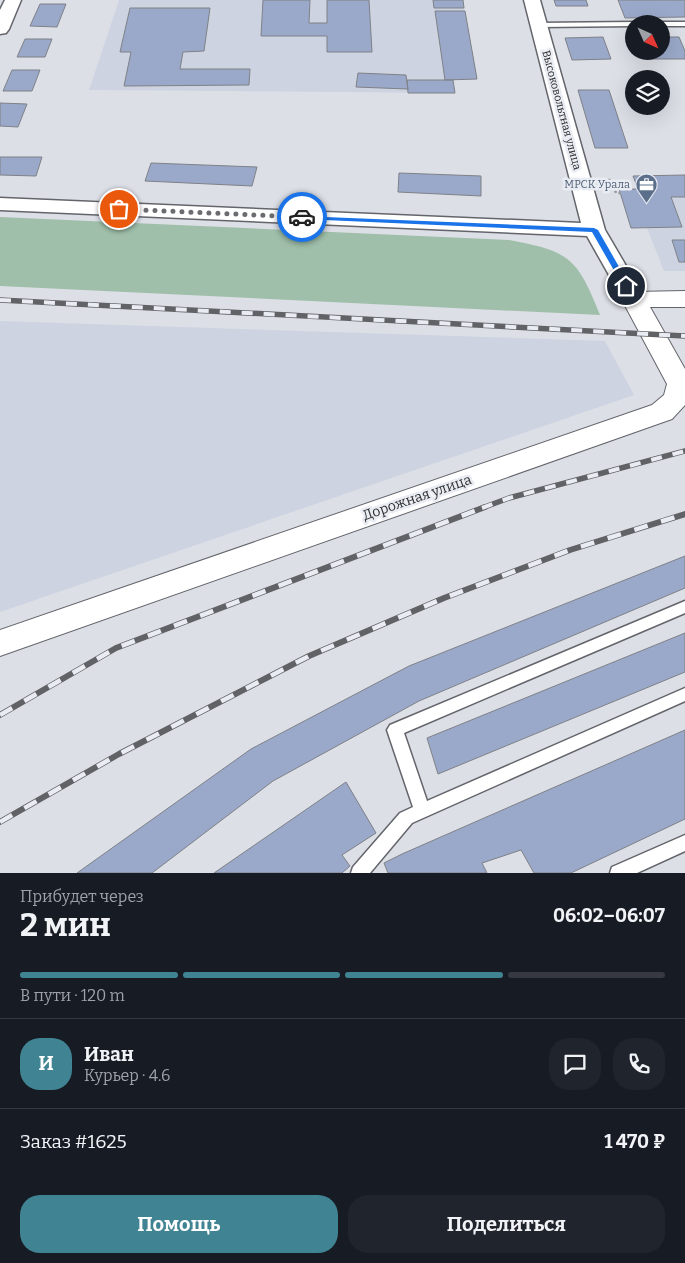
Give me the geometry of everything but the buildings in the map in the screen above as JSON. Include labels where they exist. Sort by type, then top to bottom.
[{"type":"street","points":[[0,29],[13,0]]},
{"type":"street","name":"Высоковольтная улица","points":[[532,0],[594,230],[634,300]]},
{"type":"street","points":[[0,204],[594,230]]},
{"type":"street","points":[[634,300],[685,299]]},
{"type":"street","name":"Дорожная улица","points":[[0,643],[662,412],[679,395],[680,384],[634,300]]},
{"type":"lane","points":[[539,25],[625,24]]},
{"type":"lane","points":[[670,24],[685,24]]},
{"type":"lane","points":[[422,810],[395,730],[685,607]]},
{"type":"lane","points":[[359,873],[406,818],[685,694]]},
{"type":"lane","points":[[618,873],[685,843]]},
{"type":"path","points":[[598,180],[612,180],[616,192],[620,192]]},
{"type":"shaded area","points":[[119,0],[463,0],[477,79],[453,80],[455,93],[89,90]]},
{"type":"shaded area","points":[[671,197],[685,197],[685,271],[664,271],[647,228],[681,227]]},
{"type":"shaded area","points":[[0,321],[605,341],[634,395],[0,612]]},
{"type":"green space","points":[[0,217],[509,240],[546,248],[569,260],[585,281],[600,315],[0,286]]},
{"type":"railway","points":[[0,300],[685,336]]},
{"type":"railway","points":[[482,508],[509,498],[685,451]]},
{"type":"railway","points":[[0,715],[116,648],[485,507]]},
{"type":"railway","points":[[0,822],[119,754],[309,656],[444,598],[570,550],[685,514]]},
{"type":"way so far","points":[[119,209],[302,217]]},
{"type":"place","name":"МРСК Урала","points":[[646,203]]},
{"type":"route","points":[[302,217],[594,230],[626,286]]}]
